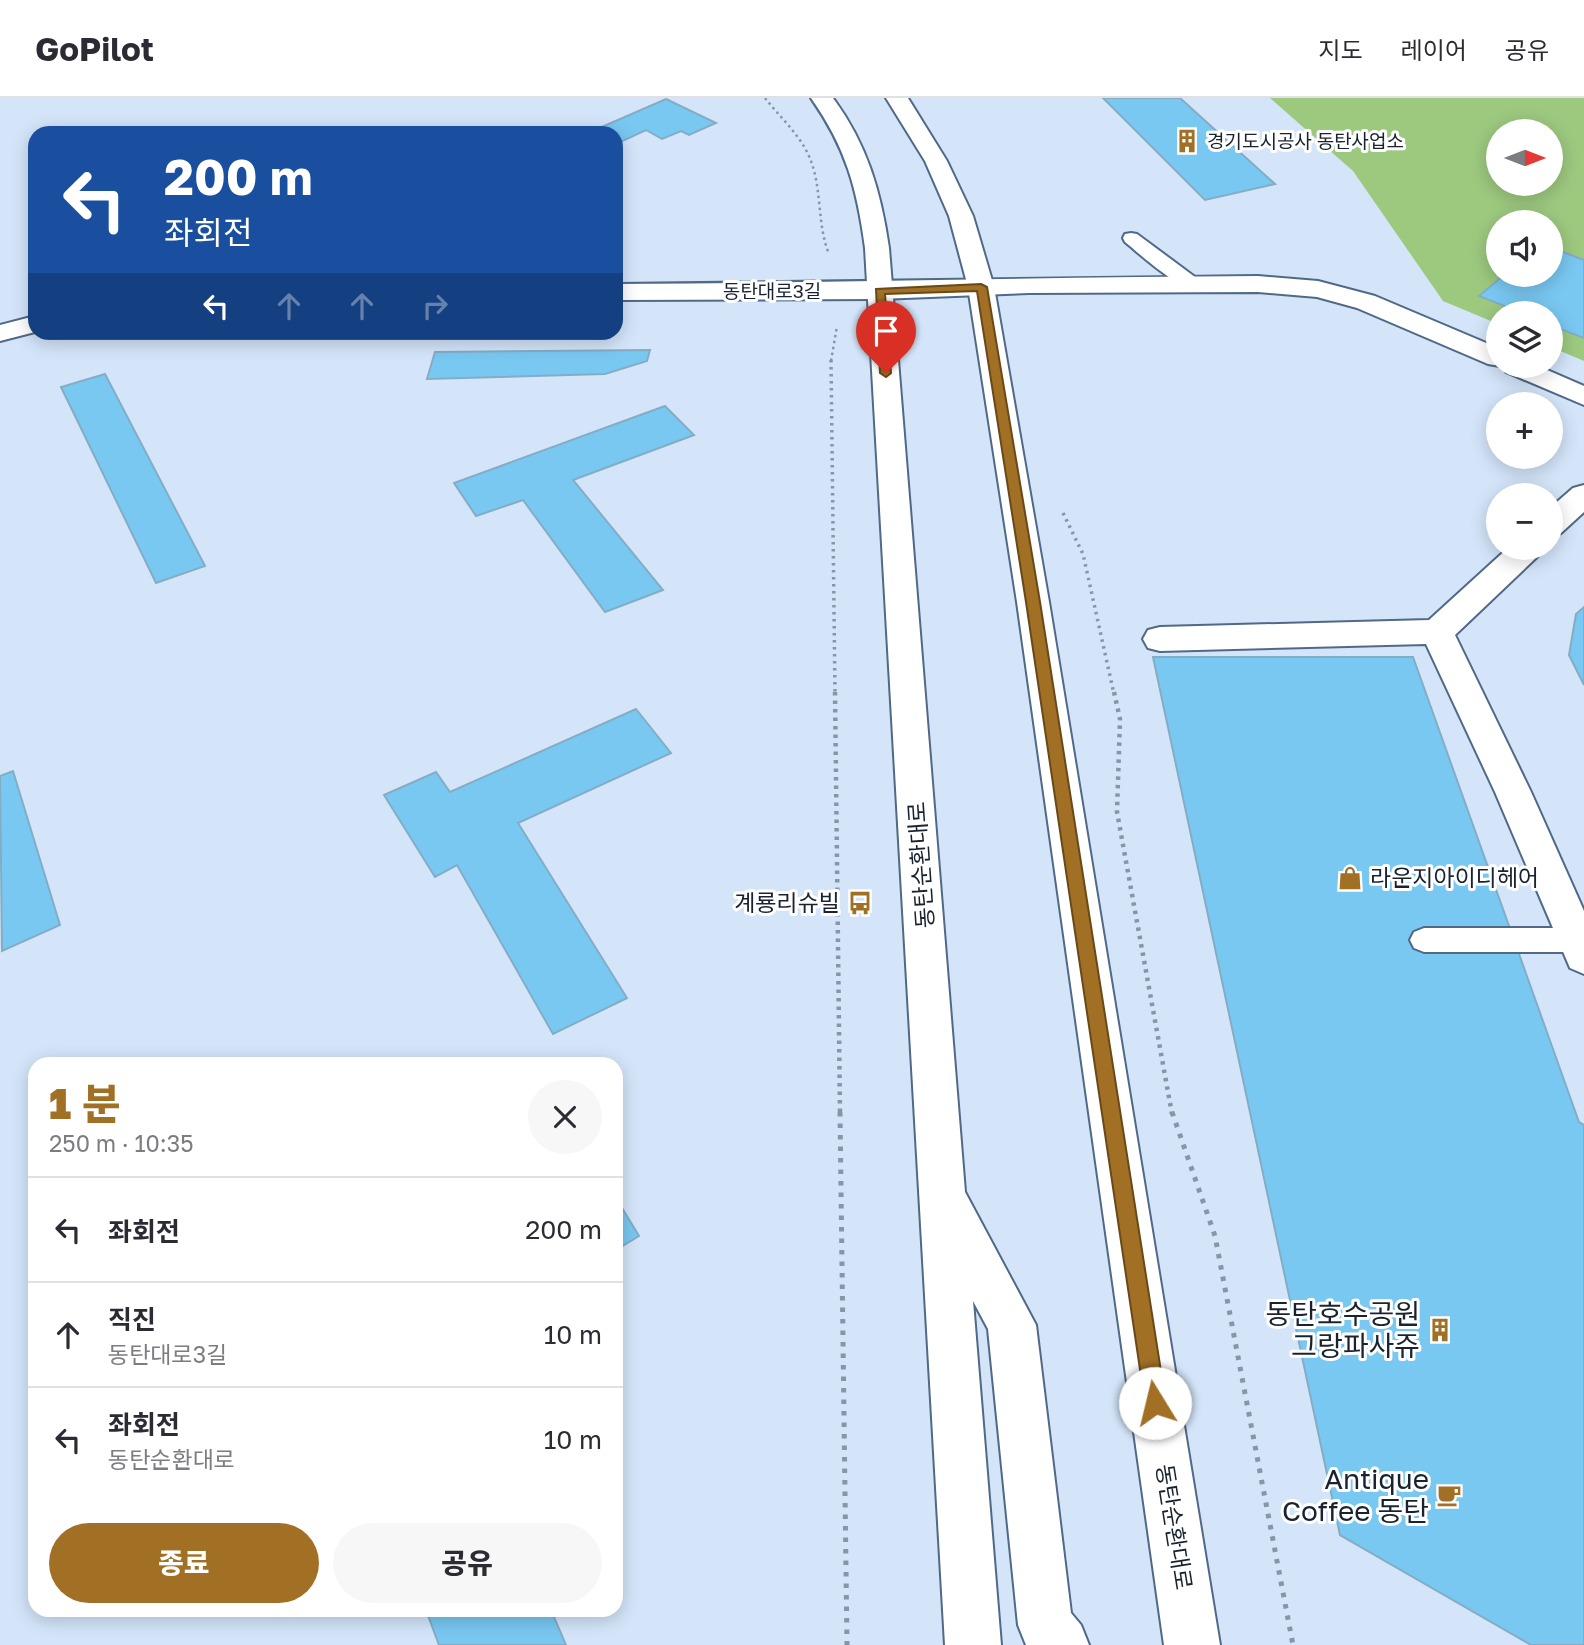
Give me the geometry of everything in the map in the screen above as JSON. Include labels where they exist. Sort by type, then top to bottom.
[{"type":"main road","name":"동탄순환대로","points":[[822,98],[838,117],[858,154],[871,199],[880,291],[973,1645]]},
{"type":"main road","name":"동탄순환대로","points":[[897,98],[936,161],[961,216],[981,287],[1033,602],[1184,1638]]},
{"type":"main road","name":"동탄대로3길","points":[[623,292],[880,291],[981,287],[1258,284],[1318,289],[1366,302],[1486,353]]},
{"type":"main road","points":[[0,333],[28,326]]},
{"type":"main road","points":[[1543,378],[1584,396]]},
{"type":"main road","points":[[1563,514],[1584,495]]},
{"type":"main road","points":[[1160,639],[1437,632],[1514,560]]},
{"type":"main road","points":[[1437,632],[1513,792],[1580,948]]},
{"type":"main road","points":[[944,1198],[1012,1325],[1033,1539],[1045,1625],[1061,1645]]},
{"type":"lane","points":[[1131,238],[1193,284]]},
{"type":"lane","points":[[1424,940],[1580,948]]},
{"type":"path","points":[[765,98],[808,154],[820,203],[822,242],[830,256]]},
{"type":"path","points":[[837,329],[831,350],[847,1645]]},
{"type":"path","points":[[1062,509],[1083,554],[1120,719],[1117,812],[1170,1108],[1215,1236],[1293,1645]]},
{"type":"green space","points":[[1270,98],[1584,98],[1584,361],[1563,352],[1563,301],[1486,301],[1486,319],[1443,301],[1353,171]]},
{"type":"building","name":"경기도시공사 동탄사업소","points":[[1103,98],[1180,98],[1275,184],[1205,200]]},
{"type":"building","points":[[666,99],[716,123],[689,135],[681,131],[662,139],[646,130],[623,141],[623,126],[604,126]]},
{"type":"building","points":[[1563,252],[1584,260],[1584,338],[1563,330],[1563,301],[1492,301],[1479,296],[1490,287],[1563,287]]},
{"type":"building","points":[[650,350],[647,361],[605,374],[427,379],[435,352]]},
{"type":"building","points":[[105,374],[205,566],[156,583],[61,387]]},
{"type":"building","points":[[665,406],[694,435],[573,480],[663,590],[605,612],[523,500],[476,516],[454,483]]},
{"type":"building","points":[[1584,607],[1584,685],[1569,655],[1576,614]]},
{"type":"building","name":"동탄호수공원 그랑파사쥬","points":[[1153,657],[1413,657],[1579,1122],[1584,1125],[1584,1645],[1531,1645],[1340,1535]]},
{"type":"building","points":[[636,709],[671,753],[518,823],[627,998],[553,1034],[457,865],[435,877],[384,795],[436,772],[450,792]]},
{"type":"building","points":[[13,771],[60,925],[2,951],[0,776]]},
{"type":"building","points":[[623,1210],[639,1236],[623,1246]]},
{"type":"building","points":[[429,1617],[554,1617],[566,1645],[439,1645]]},
{"type":"place","name":"경기도시공사 동탄사업소","points":[[1187,141]]},
{"type":"place","name":"라운지아이디헤어","points":[[1350,878]]},
{"type":"place","name":"계룡리슈빌","points":[[860,903]]},
{"type":"place","name":"동탄호수공원 그랑파사쥬","points":[[1440,1330]]},
{"type":"place","name":"Antique Coffee 동탄","points":[[1449,1495]]},
{"type":"route","points":[[886,373],[880,291],[981,287],[1033,602],[1155,1403]]}]
